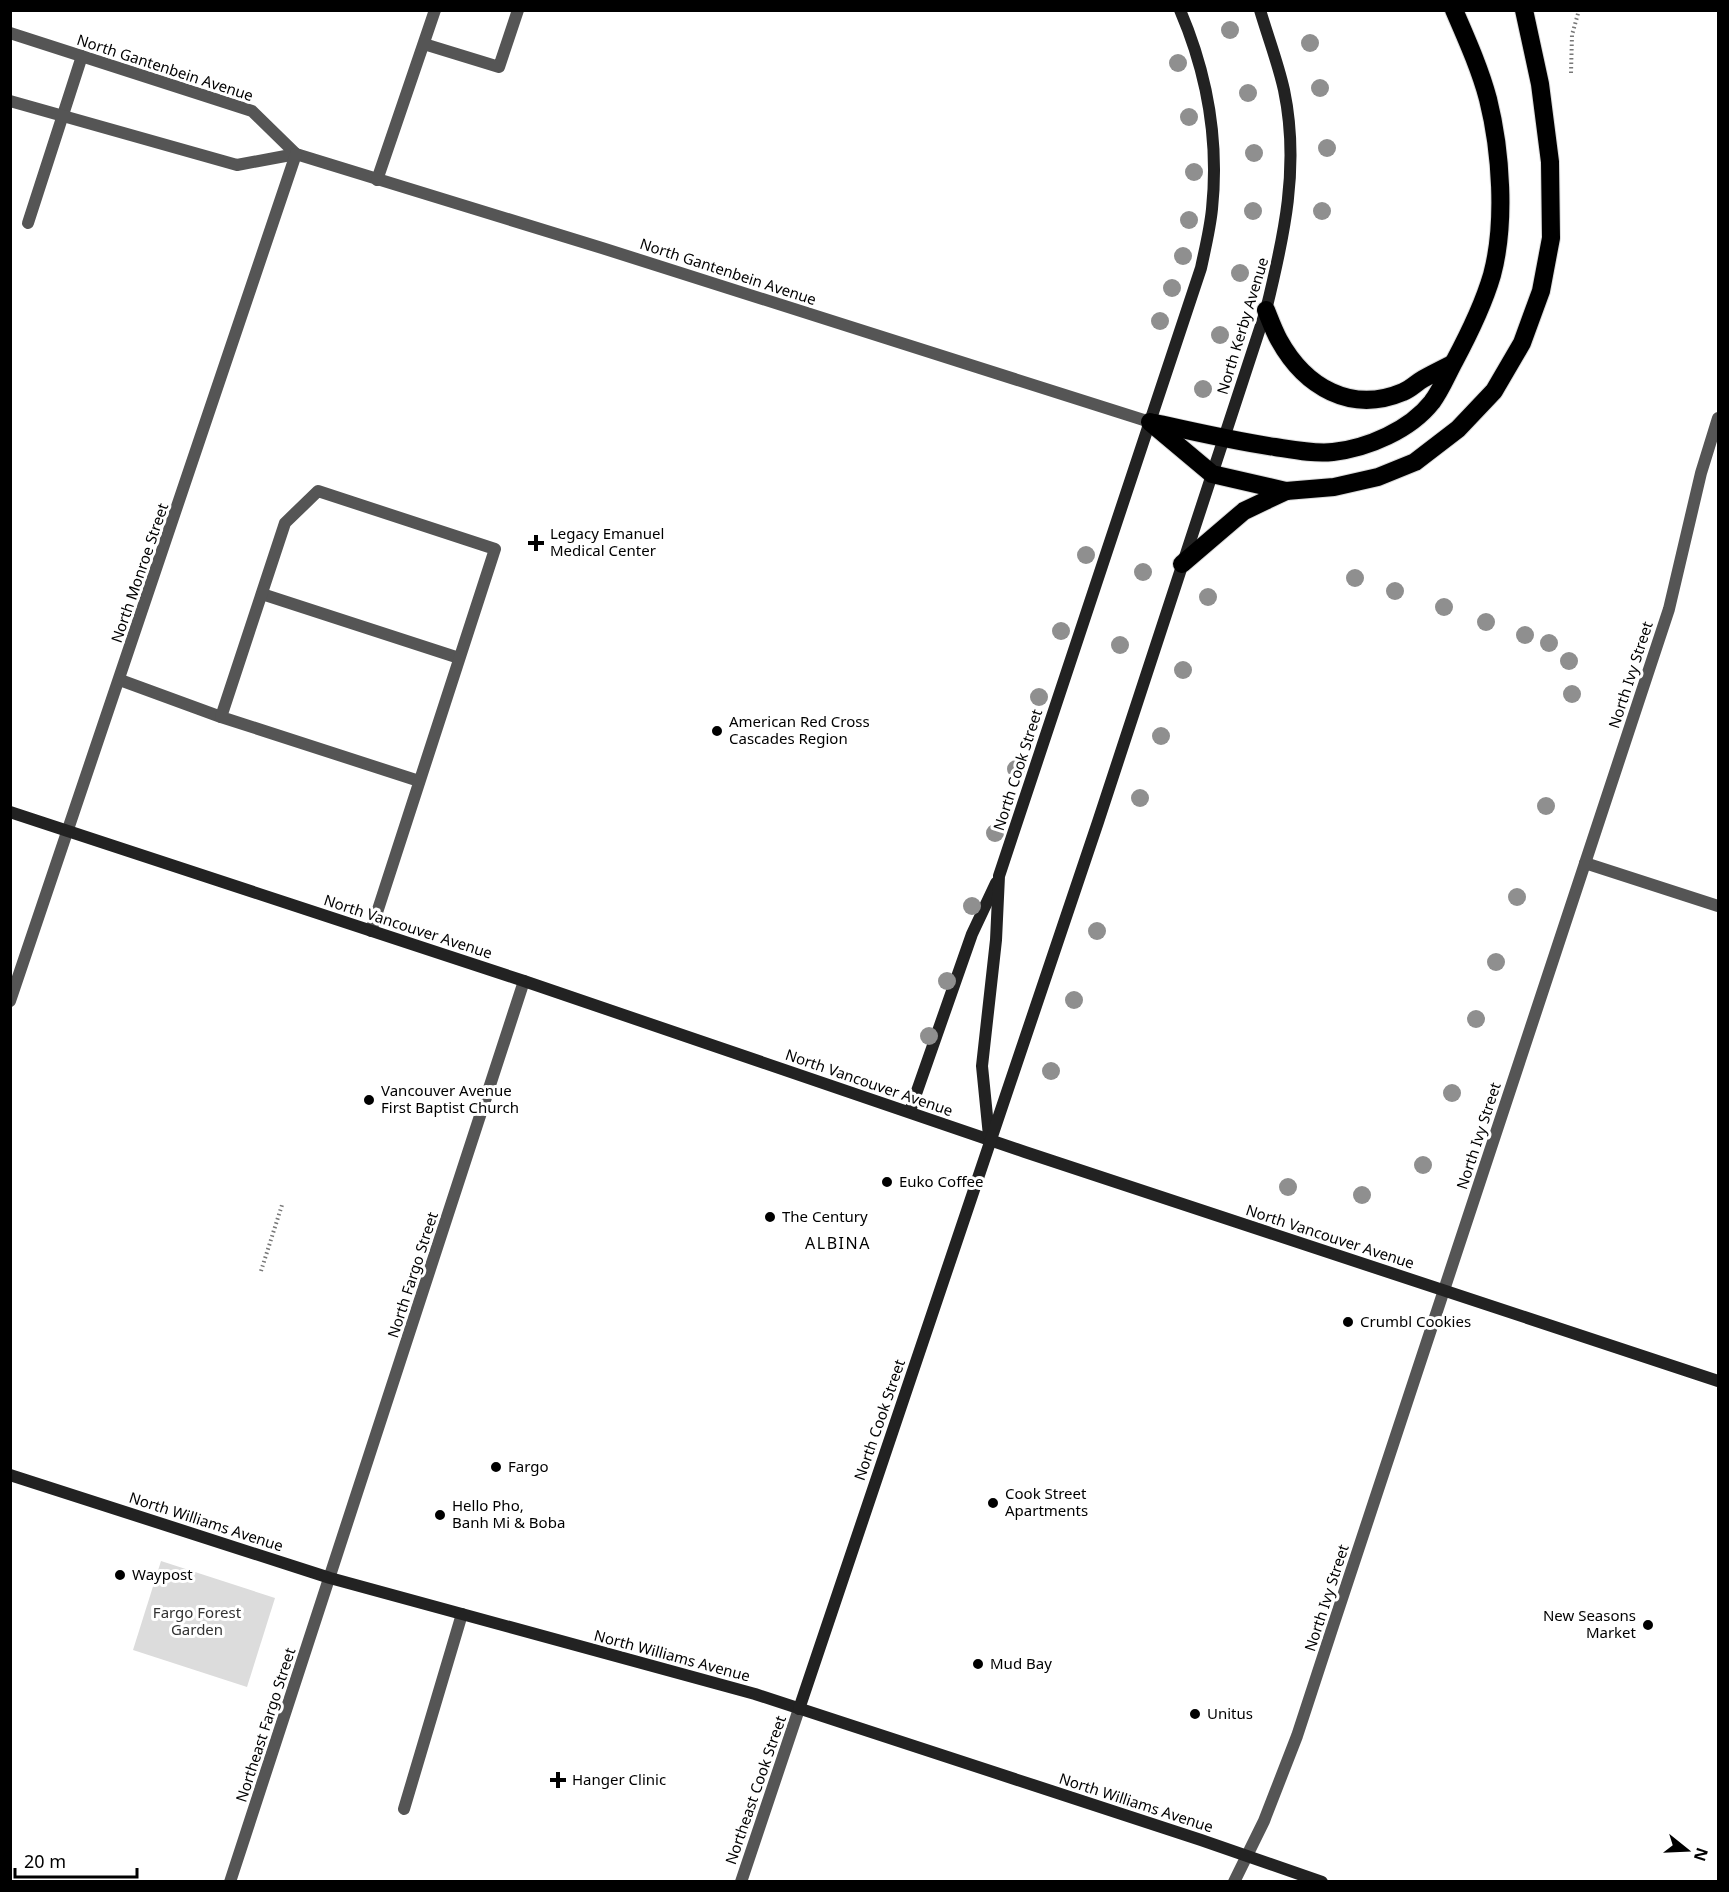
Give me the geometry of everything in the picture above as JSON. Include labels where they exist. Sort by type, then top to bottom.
[{"type":"highway","points":[[1150,422],[1224,438],[1307,452],[1333,452],[1369,444],[1400,429],[1433,401],[1482,305],[1492,273],[1498,236],[1500,191],[1488,100],[1475,58],[1454,10]]},
{"type":"highway","points":[[1150,422],[1212,474],[1286,491],[1334,487],[1367,480],[1415,462],[1458,429],[1494,391],[1522,343],[1541,291],[1551,238],[1550,162],[1540,84],[1524,10]]},
{"type":"highway","points":[[1266,310],[1279,340],[1301,370],[1319,385],[1337,395],[1360,400],[1382,399],[1406,391],[1422,379],[1452,364]]},
{"type":"highway","points":[[1182,564],[1244,511],[1286,491]]},
{"type":"main road","points":[[1150,422],[1201,268],[1212,211],[1215,159],[1212,122],[1202,74],[1180,10]]},
{"type":"main road","name":"North Kerby Avenue","points":[[1224,438],[1266,310],[1289,206],[1290,135],[1284,91],[1260,10]]},
{"type":"main road","name":"North Cook Street","points":[[989,1140],[982,1065],[996,940],[999,876],[1150,422]]},
{"type":"main road","name":"North Cook Street","points":[[799,1708],[1098,822],[1224,438]]},
{"type":"main road","name":"North Vancouver Avenue","points":[[10,812],[524,981],[989,1140],[1719,1381]]},
{"type":"main road","points":[[910,1112],[972,934],[999,876]]},
{"type":"main road","name":"North Williams Avenue","points":[[10,1475],[330,1578],[754,1694],[1322,1881]]},
{"type":"street","points":[[377,180],[435,10]]},
{"type":"street","points":[[424,44],[500,68],[518,10]]},
{"type":"street","name":"North Gantenbein Avenue","points":[[10,33],[252,111],[296,154],[624,255],[1150,422]]},
{"type":"street","points":[[28,223],[82,56]]},
{"type":"street","name":"North Gantenbein Avenue","points":[[10,101],[237,165],[296,154]]},
{"type":"street","name":"North Monroe Street","points":[[10,1000],[296,154]]},
{"type":"street","name":"North Ivy Street","points":[[1234,1881],[1264,1821],[1297,1736],[1669,609],[1701,473],[1719,418]]},
{"type":"street","points":[[221,717],[285,524],[318,491],[495,549],[370,931]]},
{"type":"street","points":[[262,594],[459,658]]},
{"type":"street","points":[[120,680],[221,717],[419,782]]},
{"type":"street","points":[[1586,863],[1719,906]]},
{"type":"street","name":"North Fargo Street","points":[[330,1578],[524,981]]},
{"type":"street","name":"Northeast Fargo Street","points":[[230,1881],[330,1578]]},
{"type":"street","points":[[404,1809],[462,1614]]},
{"type":"street","name":"Northeast Cook Street","points":[[741,1881],[799,1708]]},
{"type":"path","points":[[261,1271],[282,1205]]},
{"type":"green space","name":"Fargo Forest Garden","points":[[161,1561],[275,1598],[247,1687],[133,1650]]},
{"type":"place","name":"Legacy Emanuel Medical Center","points":[[536,543]]},
{"type":"place","name":"American Red Cross Cascades Region","points":[[717,731]]},
{"type":"place","name":"Vancouver Avenue First Baptist Church","points":[[369,1100]]},
{"type":"place","name":"Euko Coffee","points":[[887,1182]]},
{"type":"place","name":"The Century","points":[[770,1217]]},
{"type":"place","name":"Crumbl Cookies","points":[[1348,1322]]},
{"type":"place","name":"Fargo","points":[[496,1467]]},
{"type":"place","name":"Cook Street Apartments","points":[[993,1503]]},
{"type":"place","name":"Hello Pho, Banh Mi & Boba","points":[[440,1515]]},
{"type":"place","name":"Waypost","points":[[120,1575]]},
{"type":"place","name":"New Seasons Market","points":[[1648,1625]]},
{"type":"place","name":"Mud Bay","points":[[978,1664]]},
{"type":"place","name":"Unitus","points":[[1195,1714]]},
{"type":"place","name":"Hanger Clinic","points":[[558,1780]]},
{"type":"district","name":"ALBINA","points":[[838,1243]]}]
